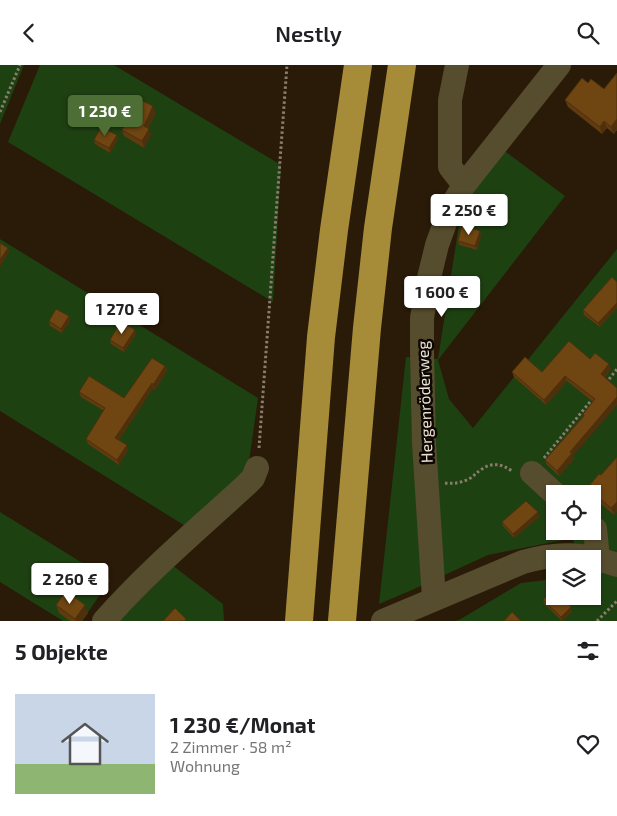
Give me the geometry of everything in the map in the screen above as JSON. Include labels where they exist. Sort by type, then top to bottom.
[{"type":"highway","points":[[298,621],[321,337],[358,65]]},
{"type":"highway","points":[[342,621],[367,328],[381,209],[402,65]]},
{"type":"street","points":[[457,65],[450,100],[450,167],[464,185]]},
{"type":"street","name":"Hergenröderweg","points":[[434,599],[424,443],[422,317],[428,282],[437,245],[450,209],[464,185],[560,65]]},
{"type":"street","points":[[104,621],[181,543],[246,485],[253,478],[257,468]]},
{"type":"street","points":[[532,473],[546,486]]},
{"type":"street","points":[[599,540],[608,562]]},
{"type":"street","points":[[383,621],[523,562],[538,558],[571,555],[608,562]]},
{"type":"path","points":[[0,111],[20,65]]},
{"type":"path","points":[[257,468],[287,65]]},
{"type":"path","points":[[605,384],[617,369]]},
{"type":"path","points":[[427,482],[451,484],[463,481],[491,465],[507,467],[522,476],[527,476],[532,473],[599,391]]},
{"type":"path","points":[[597,621],[617,601]]},
{"type":"green space","points":[[0,65],[24,65],[0,124]]},
{"type":"green space","points":[[40,65],[114,65],[281,165],[273,302],[8,142]]},
{"type":"green space","points":[[502,149],[565,196],[438,360],[449,399],[473,428],[617,249],[617,621],[454,621],[459,620],[521,583],[546,580],[546,605],[601,605],[601,550],[575,550],[573,540],[601,540],[601,485],[546,485],[546,540],[563,540],[488,555],[379,604],[406,357],[438,359],[460,218],[478,179]]},
{"type":"green space","points":[[0,239],[258,398],[247,476],[187,527],[0,411]]},
{"type":"green space","points":[[0,512],[110,580],[82,621],[63,621],[0,582]]},
{"type":"green space","points":[[172,565],[223,604],[224,621],[119,621]]},
{"type":"building","points":[[617,73],[617,119],[611,127],[604,121],[600,127],[565,100],[582,78],[588,83],[591,79],[604,89]]},
{"type":"building","points":[[139,99],[153,106],[144,126],[149,129],[142,141],[122,130]]},
{"type":"building","points":[[101,127],[117,135],[109,148],[94,140]]},
{"type":"building","points":[[462,225],[480,231],[475,246],[458,241]]},
{"type":"building","points":[[0,243],[8,248],[0,260]]},
{"type":"building","points":[[612,277],[617,282],[617,303],[598,323],[583,310]]},
{"type":"building","points":[[56,309],[69,316],[61,329],[49,321]]},
{"type":"building","points":[[121,321],[135,330],[123,348],[110,340]]},
{"type":"building","points":[[569,341],[590,359],[595,353],[609,364],[601,374],[617,388],[617,397],[570,452],[572,453],[557,471],[545,460],[584,416],[583,414],[595,399],[565,376],[544,400],[512,372],[525,357],[542,372]]},
{"type":"building","points":[[152,358],[165,366],[115,438],[127,445],[117,460],[86,439],[105,408],[79,392],[89,376],[124,398]]},
{"type":"building","points":[[617,457],[617,502],[611,508],[601,500],[601,485],[590,485],[599,474],[601,475]]},
{"type":"building","points":[[526,501],[538,512],[513,534],[502,522]]},
{"type":"building","points":[[66,591],[85,605],[75,619],[56,605]]},
{"type":"building","points":[[548,605],[569,605],[571,607],[561,617]]},
{"type":"building","points":[[175,608],[186,619],[184,621],[163,621]]},
{"type":"building","points":[[512,612],[521,621],[504,621]]}]
